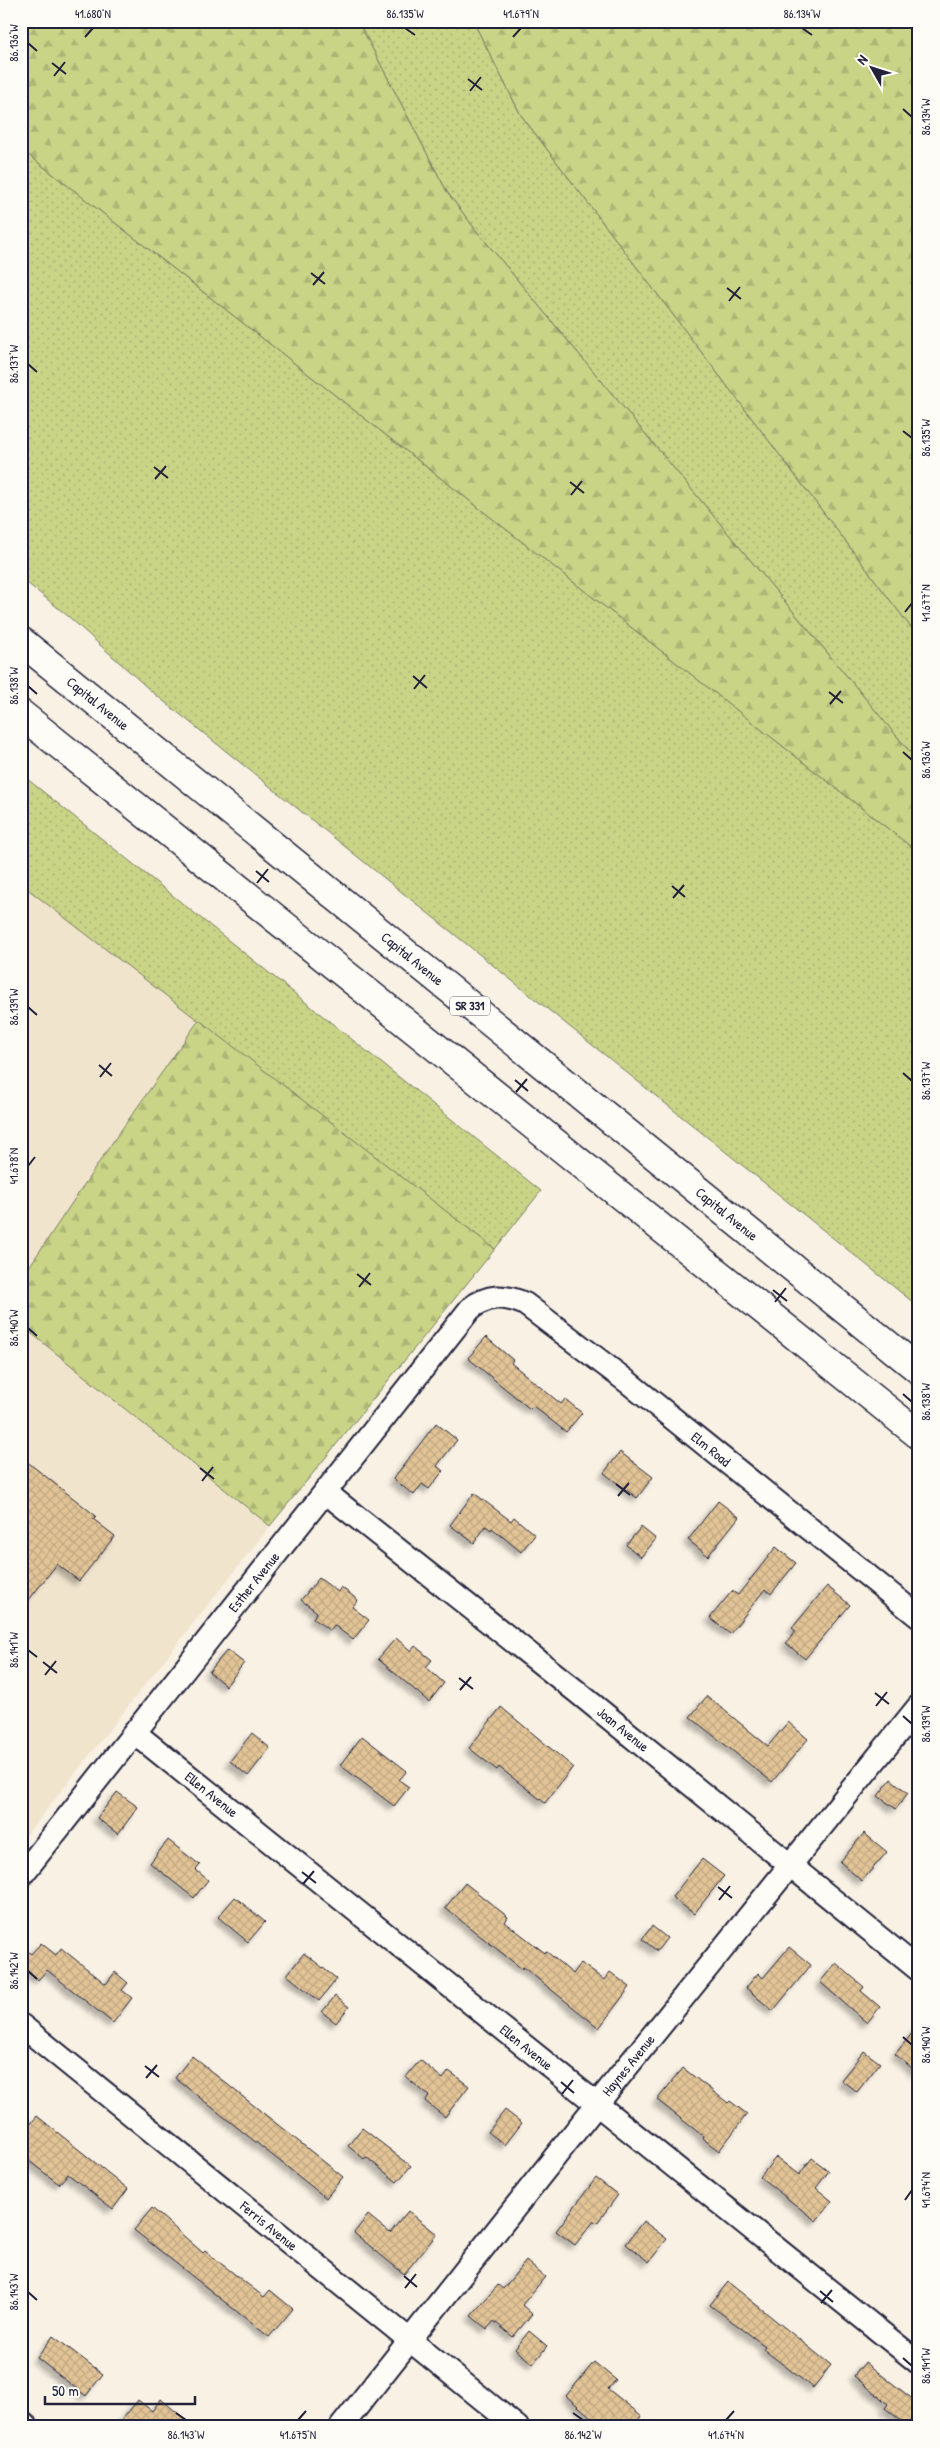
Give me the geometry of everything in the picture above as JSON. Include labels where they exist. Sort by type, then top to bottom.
[{"type":"highway","name":"Capital Avenue","points":[[21,641],[919,1370]]},
{"type":"highway","points":[[21,714],[919,1435]]},
{"type":"street","name":"Esther Avenue","points":[[21,1876],[470,1310],[478,1302],[494,1297]]},
{"type":"street","name":"Elm Road","points":[[494,1297],[510,1297],[525,1304],[629,1383],[919,1617]]},
{"type":"street","name":"Joan Avenue","points":[[325,1492],[576,1691],[919,1970]]},
{"type":"street","name":"Haynes Avenue","points":[[341,2427],[597,2104],[919,1706]]},
{"type":"street","name":"Ellen Avenue","points":[[134,1733],[919,2363]]},
{"type":"street","name":"Ferris Avenue","points":[[21,2025],[517,2427]]},
{"type":"street","points":[[21,2422],[27,2427]]},
{"type":"shaded area","points":[[21,884],[199,1020],[112,1143],[21,1279]]},
{"type":"shaded area","points":[[21,1325],[270,1526],[21,1842]]},
{"type":"green space","points":[[21,21],[358,21],[447,192],[475,229],[919,763],[919,853],[21,149]]},
{"type":"green space","points":[[358,21],[473,21],[521,115],[919,638],[919,763],[475,229],[447,192]]},
{"type":"green space","points":[[473,21],[919,21],[919,638],[521,115]]},
{"type":"green space","points":[[21,149],[919,853],[919,1307],[151,691],[68,616],[21,578]]},
{"type":"green space","points":[[21,774],[541,1191],[495,1249],[21,884]]},
{"type":"green space","points":[[199,1020],[495,1249],[270,1526],[21,1325],[21,1279],[112,1143]]},
{"type":"building","points":[[486,1337],[513,1360],[511,1363],[561,1404],[565,1399],[582,1413],[566,1432],[533,1406],[530,1409],[468,1358]]},
{"type":"building","points":[[436,1423],[457,1440],[437,1466],[443,1471],[429,1489],[422,1484],[414,1495],[393,1479]]},
{"type":"building","points":[[620,1452],[653,1477],[637,1498],[604,1473]]},
{"type":"building","points":[[21,1457],[96,1516],[93,1519],[115,1536],[79,1581],[57,1564],[21,1610]]},
{"type":"building","points":[[474,1493],[511,1521],[514,1517],[535,1535],[521,1552],[492,1528],[491,1530],[486,1526],[474,1543],[450,1525]]},
{"type":"building","points":[[718,1501],[739,1517],[708,1556],[688,1540]]},
{"type":"building","points":[[641,1527],[656,1539],[641,1557],[626,1545]]},
{"type":"building","points":[[776,1547],[796,1563],[771,1594],[765,1589],[730,1634],[710,1618],[732,1591],[738,1595]]},
{"type":"building","points":[[319,1578],[338,1592],[341,1587],[358,1600],[352,1607],[369,1620],[353,1640],[334,1625],[330,1631],[313,1618],[317,1612],[301,1600]]},
{"type":"building","points":[[827,1586],[850,1605],[805,1659],[786,1643],[796,1631],[792,1628]]},
{"type":"building","points":[[396,1638],[411,1651],[415,1646],[432,1660],[426,1667],[444,1683],[429,1702],[378,1659]]},
{"type":"building","points":[[227,1650],[244,1663],[226,1686],[209,1672]]},
{"type":"building","points":[[707,1696],[768,1746],[788,1722],[808,1739],[772,1782],[690,1717]]},
{"type":"building","points":[[501,1707],[573,1767],[545,1803],[499,1767],[497,1770],[469,1748]]},
{"type":"building","points":[[252,1733],[270,1748],[248,1776],[230,1761]]},
{"type":"building","points":[[362,1736],[407,1771],[399,1780],[409,1787],[394,1806],[340,1765]]},
{"type":"building","points":[[891,1779],[908,1793],[896,1809],[878,1796]]},
{"type":"building","points":[[117,1792],[138,1807],[118,1834],[97,1818]]},
{"type":"building","points":[[864,1833],[887,1852],[862,1881],[840,1862]]},
{"type":"building","points":[[168,1840],[200,1865],[196,1870],[208,1880],[194,1898],[150,1863]]},
{"type":"building","points":[[702,1859],[724,1876],[694,1914],[672,1897]]},
{"type":"building","points":[[465,1883],[508,1917],[505,1922],[545,1953],[546,1951],[573,1974],[581,1963],[604,1980],[610,1972],[630,1987],[599,2028],[445,1908]]},
{"type":"building","points":[[235,1897],[265,1922],[248,1942],[218,1917]]},
{"type":"building","points":[[652,1926],[667,1938],[657,1951],[642,1939]]},
{"type":"building","points":[[41,1943],[56,1955],[61,1948],[106,1984],[115,1972],[128,1983],[122,1990],[132,1998],[113,2023],[47,1970],[38,1980],[21,1966],[21,1946],[31,1954]]},
{"type":"building","points":[[789,1947],[811,1965],[773,2011],[746,1988],[758,1973],[763,1978]]},
{"type":"building","points":[[304,1953],[337,1979],[319,2001],[287,1975]]},
{"type":"building","points":[[836,1963],[864,1987],[861,1991],[880,2007],[867,2023],[820,1982]]},
{"type":"building","points":[[335,1996],[349,2007],[336,2023],[322,2012]]},
{"type":"building","points":[[919,2025],[919,2074],[895,2054]]},
{"type":"building","points":[[864,2051],[880,2063],[857,2092],[841,2080]]},
{"type":"building","points":[[192,2056],[343,2177],[326,2198],[175,2078]]},
{"type":"building","points":[[420,2060],[443,2079],[449,2071],[469,2086],[445,2117],[425,2101],[429,2096],[406,2077]]},
{"type":"building","points":[[683,2068],[728,2103],[730,2101],[747,2114],[719,2151],[657,2100]]},
{"type":"building","points":[[505,2110],[522,2123],[505,2145],[488,2132]]},
{"type":"building","points":[[37,2116],[128,2189],[113,2209],[68,2174],[59,2184],[21,2155],[21,2136]]},
{"type":"building","points":[[362,2128],[411,2166],[397,2182],[366,2157],[364,2159],[348,2146]]},
{"type":"building","points":[[776,2157],[799,2175],[812,2158],[829,2171],[816,2188],[832,2201],[816,2221],[760,2177]]},
{"type":"building","points":[[596,2178],[618,2195],[597,2223],[594,2221],[575,2245],[556,2231]]},
{"type":"building","points":[[152,2208],[203,2253],[205,2251],[264,2297],[270,2290],[293,2309],[269,2337],[134,2230]]},
{"type":"building","points":[[408,2211],[437,2234],[404,2274],[354,2233],[368,2215],[390,2233]]},
{"type":"building","points":[[643,2221],[667,2239],[649,2262],[626,2244]]},
{"type":"building","points":[[526,2261],[545,2277],[522,2305],[532,2314],[513,2337],[494,2321],[487,2329],[471,2316],[498,2285],[503,2289]]},
{"type":"building","points":[[728,2282],[831,2365],[813,2388],[763,2349],[765,2346],[710,2305]]},
{"type":"building","points":[[529,2331],[547,2346],[533,2364],[515,2349]]},
{"type":"building","points":[[53,2336],[103,2374],[86,2396],[37,2358]]},
{"type":"building","points":[[594,2362],[616,2380],[608,2389],[642,2416],[633,2427],[603,2427],[566,2396]]},
{"type":"building","points":[[865,2362],[919,2404],[919,2427],[909,2427],[885,2408],[888,2404],[854,2376]]},
{"type":"building","points":[[161,2399],[194,2427],[116,2427],[138,2400],[152,2411]]}]
